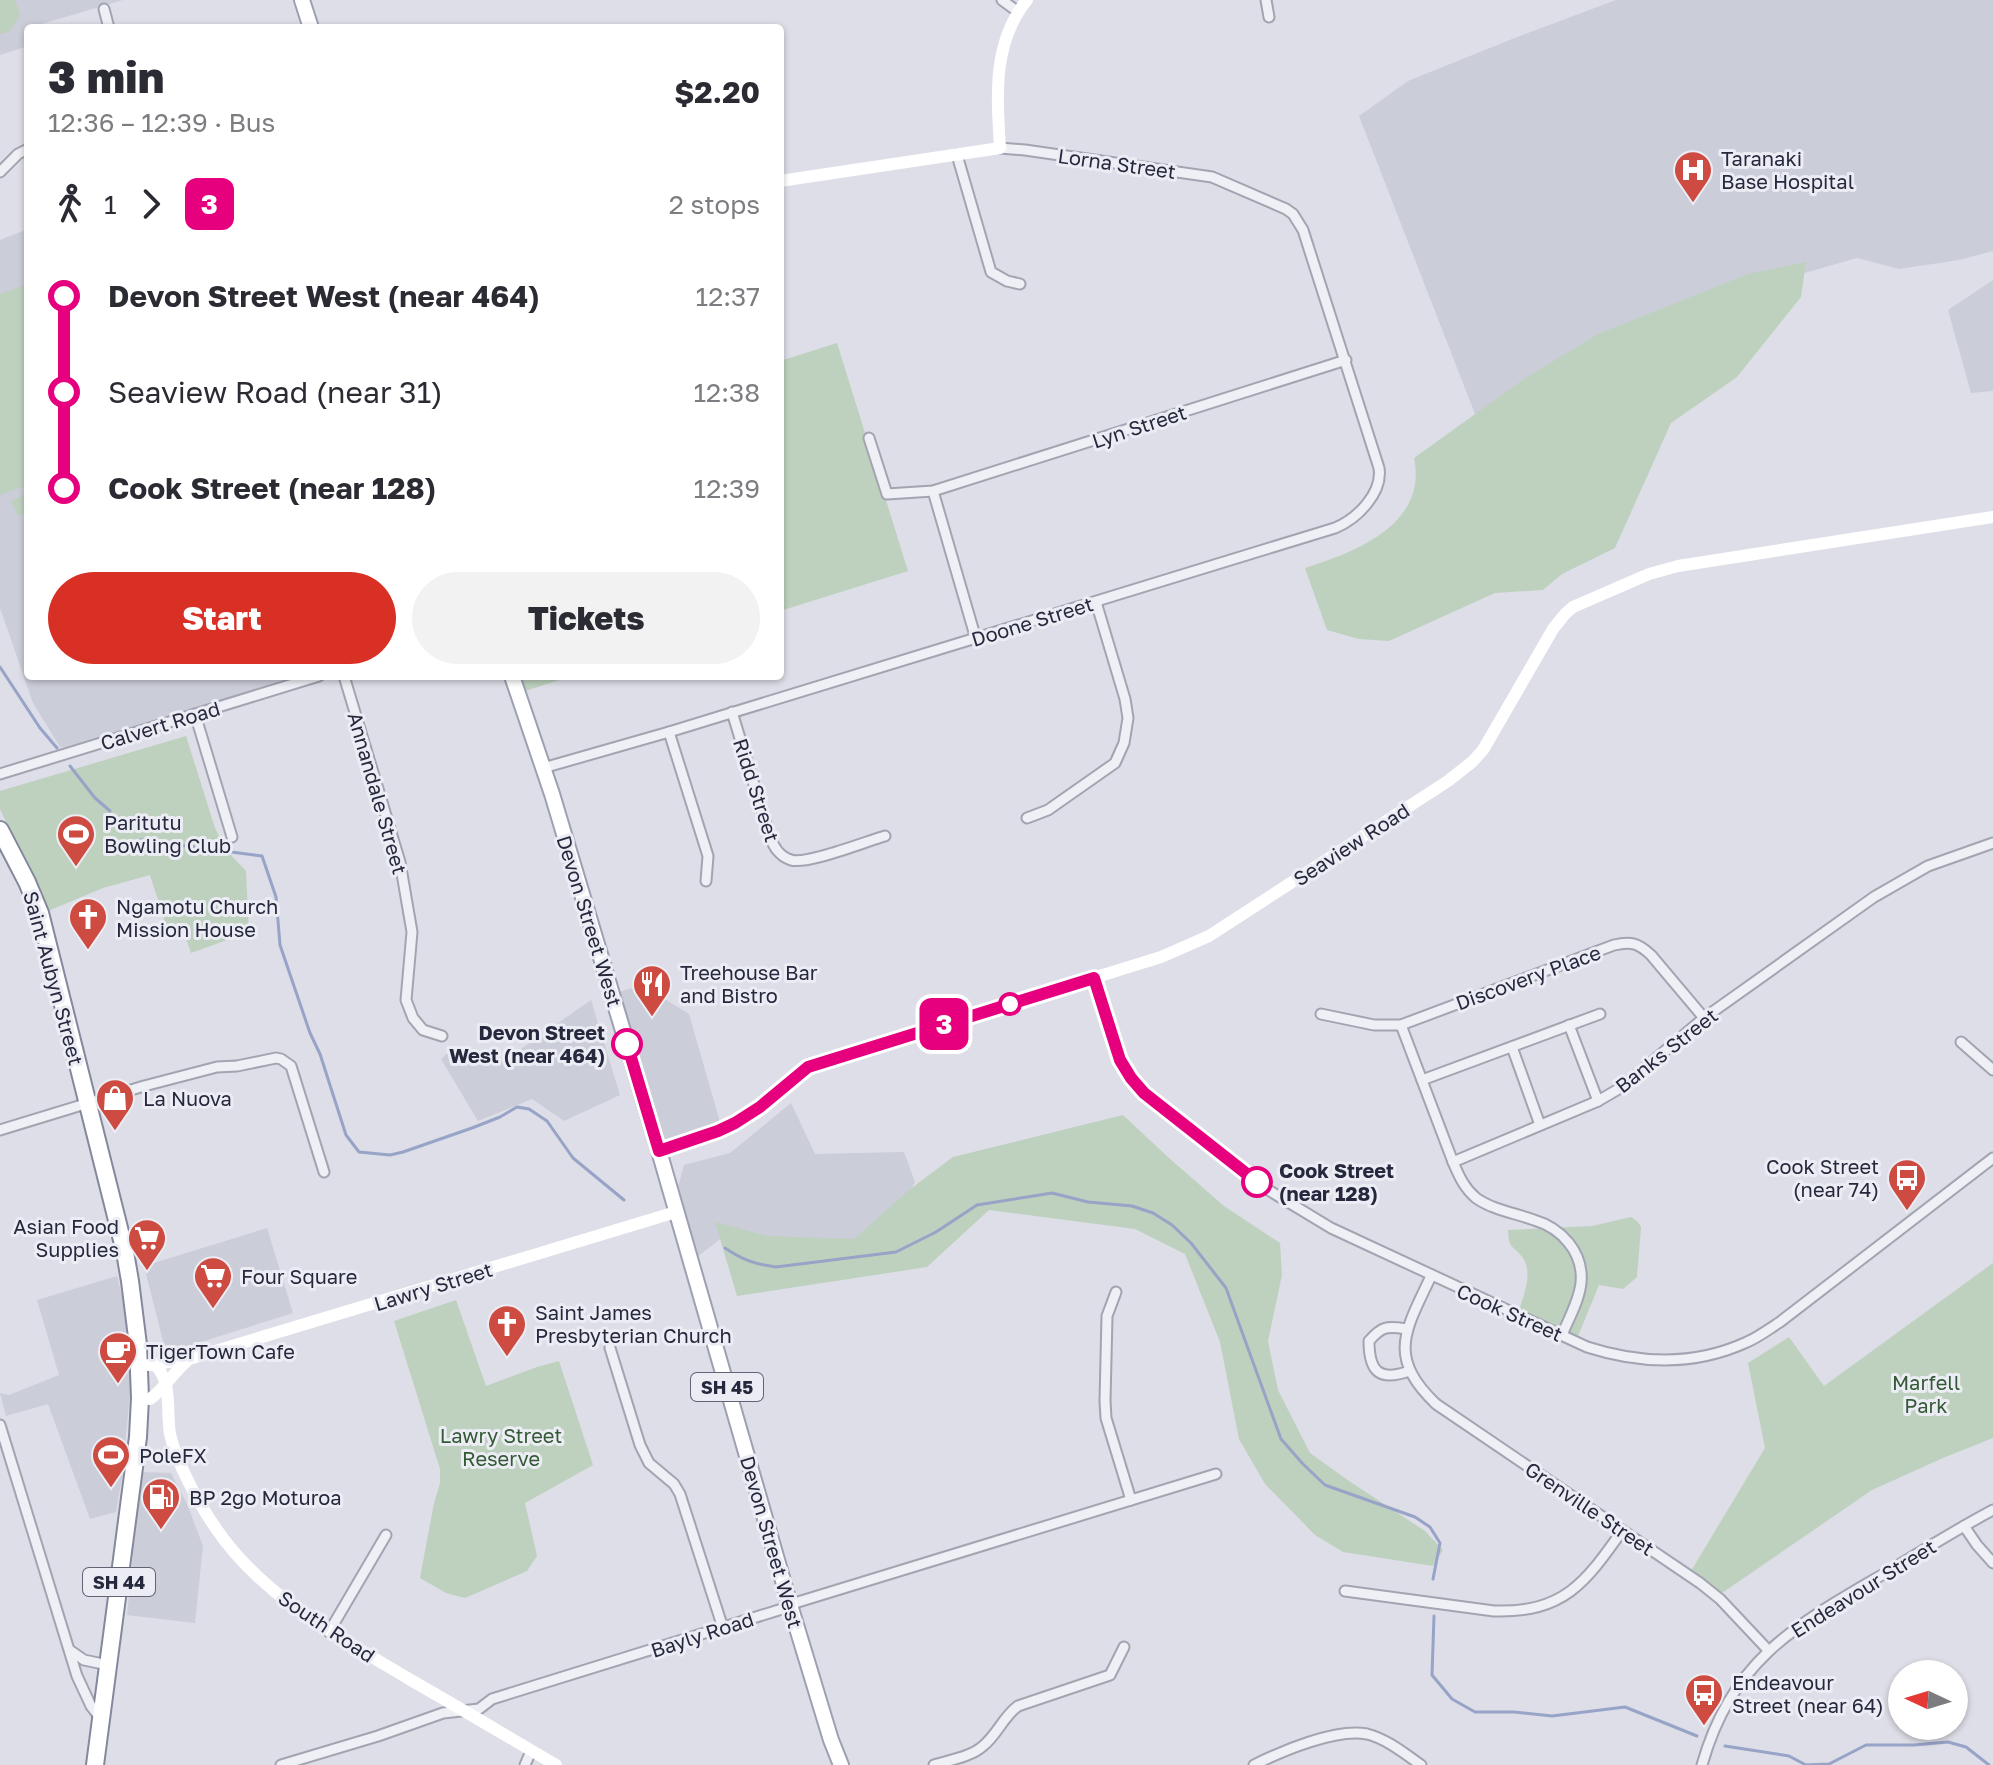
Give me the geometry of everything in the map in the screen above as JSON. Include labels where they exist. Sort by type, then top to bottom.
[{"type":"highway","name":"Saint Aubyn Street","points":[[0,830],[40,913],[125,1252],[136,1323],[147,1365]]},
{"type":"highway","name":"SH 44","points":[[95,1765],[147,1365]]},
{"type":"main road","points":[[302,0],[310,24]]},
{"type":"main road","name":"Devon Street West","points":[[513,680],[659,1151],[790,1605],[841,1765]]},
{"type":"street","points":[[1002,0],[1017,11]]},
{"type":"street","points":[[1000,148],[998,94],[1003,41],[1017,11],[1027,0]]},
{"type":"street","points":[[1266,0],[1269,17]]},
{"type":"street","points":[[104,9],[108,24]]},
{"type":"street","name":"Lorna Street","points":[[784,180],[1000,148],[1212,177],[1293,214],[1303,230],[1346,360]]},
{"type":"street","points":[[0,172],[24,151]]},
{"type":"street","points":[[957,155],[991,272],[1020,284]]},
{"type":"street","name":"Lyn Street","points":[[869,438],[887,494],[933,491],[1346,360]]},
{"type":"street","name":"Doone Street","points":[[543,768],[976,639],[1343,524],[1358,512],[1376,489],[1380,474],[1346,360]]},
{"type":"street","points":[[933,491],[976,639]]},
{"type":"street","name":"Seaview Road","points":[[659,1151],[735,1123],[760,1107],[808,1067],[1161,957],[1209,936],[1460,773],[1483,750],[1553,629],[1573,607],[1649,574],[1678,566],[1993,517]]},
{"type":"street","points":[[1027,818],[1048,810],[1115,763],[1124,743],[1128,718],[1125,699],[1096,602]]},
{"type":"street","name":"Calvert Road","points":[[0,774],[306,680]]},
{"type":"street","name":"Annandale Street","points":[[345,680],[400,862],[412,932],[406,1000],[413,1018],[423,1030],[442,1036]]},
{"type":"street","name":"Ridd Street","points":[[732,712],[770,837],[781,855],[789,860],[807,860],[885,836]]},
{"type":"street","points":[[195,714],[232,837]]},
{"type":"street","points":[[669,732],[708,856],[706,881]]},
{"type":"street","name":"Banks Street","points":[[1453,1162],[1598,1101],[1622,1087],[1704,1018],[1874,897],[1928,866],[1993,843]]},
{"type":"street","name":"Discovery Place","points":[[1321,1014],[1374,1025],[1401,1025],[1614,945],[1633,942],[1651,955],[1704,1018]]},
{"type":"street","name":"Cook Street","points":[[1094,978],[1120,1060],[1131,1078],[1144,1093],[1265,1188],[1304,1214],[1431,1276],[1587,1347],[1613,1355],[1668,1361],[1699,1358],[1727,1351],[1751,1340],[1780,1322],[1993,1158]]},
{"type":"street","points":[[1422,1080],[1600,1014]]},
{"type":"street","points":[[1401,1025],[1463,1184],[1480,1201],[1551,1226],[1573,1248],[1582,1281],[1562,1335]]},
{"type":"street","points":[[1569,1025],[1598,1101]]},
{"type":"street","points":[[1961,1042],[1993,1070]]},
{"type":"street","points":[[1512,1047],[1540,1125]]},
{"type":"street","points":[[0,1130],[217,1067],[281,1059],[291,1066],[324,1172]]},
{"type":"street","name":"Lawry Street","points":[[147,1365],[189,1359],[676,1212]]},
{"type":"street","points":[[1406,1329],[1379,1329],[1369,1341],[1369,1356],[1379,1374],[1394,1377],[1409,1371],[1406,1329],[1431,1276]]},
{"type":"street","points":[[1116,1292],[1107,1316],[1106,1418],[1131,1500]]},
{"type":"street","points":[[610,1348],[640,1445],[649,1463],[674,1484],[680,1494],[723,1628]]},
{"type":"street","name":"Lawry Street","points":[[145,1398],[154,1397],[189,1359]]},
{"type":"street","name":"South Road","points":[[147,1365],[160,1370],[165,1383],[170,1434],[185,1473],[207,1514],[224,1540],[266,1585],[329,1632],[556,1765]]},
{"type":"street","name":"Grenville Street","points":[[1409,1371],[1436,1404],[1700,1583],[1720,1599],[1768,1650]]},
{"type":"street","name":"South Road","points":[[145,1398],[159,1405],[169,1421]]},
{"type":"street","points":[[0,1425],[80,1685],[101,1719]]},
{"type":"street","name":"Bayly Road","points":[[281,1765],[443,1713],[479,1709],[492,1699],[1216,1474]]},
{"type":"street","name":"Endeavour Street","points":[[1702,1765],[1724,1708],[1738,1685],[1768,1650],[1810,1617],[1993,1510]]},
{"type":"street","points":[[1964,1526],[1993,1563]]},
{"type":"street","points":[[1345,1591],[1468,1608],[1530,1609],[1578,1587],[1622,1531]]},
{"type":"street","points":[[329,1632],[386,1535]]},
{"type":"street","points":[[934,1765],[985,1745],[1018,1706],[1110,1675],[1124,1647]]},
{"type":"street","points":[[69,1648],[84,1660],[108,1665]]},
{"type":"street","points":[[1254,1765],[1281,1752],[1324,1738],[1354,1733],[1381,1740],[1421,1765]]},
{"type":"street","points":[[525,1765],[531,1751]]},
{"type":"shaded area","points":[[0,0],[123,0],[42,24],[24,24],[24,47],[0,55]]},
{"type":"shaded area","name":"Taranaki Base Hospital","points":[[1616,0],[1993,0],[1993,251],[1959,260],[1899,269],[1857,258],[1724,296],[1475,414],[1359,116],[1408,81]]},
{"type":"shaded area","points":[[24,231],[24,677],[0,608],[0,240]]},
{"type":"shaded area","points":[[1993,280],[1993,391],[1971,393],[1948,310]]},
{"type":"shaded area","points":[[25,680],[287,680],[65,747],[60,747],[33,703]]},
{"type":"shaded area","points":[[642,985],[689,1014],[722,1129],[661,1145],[616,993]]},
{"type":"shaded area","points":[[591,1000],[620,1095],[564,1121],[532,1099],[478,1121],[441,1059],[453,1048],[478,1062],[505,1060]]},
{"type":"shaded area","points":[[791,1103],[815,1154],[904,1152],[915,1182],[905,1201],[864,1251],[723,1237],[693,1260],[676,1194],[684,1165],[730,1153]]},
{"type":"shaded area","points":[[267,1228],[293,1313],[166,1353],[144,1266]]},
{"type":"shaded area","points":[[117,1276],[129,1327],[131,1382],[122,1477],[116,1512],[90,1519],[48,1404],[6,1416],[0,1393],[9,1395],[59,1375],[37,1300]]},
{"type":"shaded area","points":[[141,1472],[171,1473],[203,1546],[195,1623],[127,1615]]},
{"type":"green space","points":[[0,0],[15,0],[20,15],[10,31],[0,34]]},
{"type":"green space","points":[[1806,262],[1801,297],[1737,377],[1671,423],[1615,548],[1562,574],[1543,590],[1495,593],[1389,641],[1359,639],[1327,630],[1305,568],[1366,544],[1399,518],[1410,501],[1415,481],[1414,458],[1524,379],[1598,334],[1748,274]]},
{"type":"green space","points":[[24,285],[24,486],[0,495],[0,294]]},
{"type":"green space","points":[[837,343],[908,571],[784,610],[784,360]]},
{"type":"green space","points":[[24,495],[24,513],[18,516],[11,501]]},
{"type":"green space","points":[[522,680],[559,680],[525,691]]},
{"type":"green space","points":[[186,736],[215,828],[226,850],[246,871],[249,932],[191,953],[183,929],[168,931],[150,875],[103,888],[48,911],[0,809],[0,791]]},
{"type":"green space","points":[[1123,1115],[1224,1206],[1280,1243],[1282,1275],[1268,1341],[1278,1390],[1310,1453],[1425,1531],[1443,1550],[1433,1566],[1343,1552],[1315,1535],[1265,1484],[1239,1439],[1220,1342],[1185,1254],[1135,1229],[989,1210],[927,1267],[737,1296],[715,1222],[768,1236],[854,1239],[909,1190],[953,1157]]},
{"type":"green space","points":[[1631,1217],[1641,1227],[1637,1277],[1623,1289],[1599,1285],[1576,1341],[1517,1316],[1527,1272],[1523,1258],[1510,1244],[1508,1230],[1592,1226]]},
{"type":"green space","name":"Marfell Park","points":[[1993,1263],[1993,1438],[1872,1490],[1722,1593],[1691,1571],[1765,1448],[1748,1363],[1789,1337],[1824,1386]]},
{"type":"green space","name":"Lawry Street Reserve","points":[[456,1300],[486,1386],[559,1361],[593,1465],[525,1503],[537,1556],[527,1571],[465,1598],[446,1593],[420,1578],[440,1483],[440,1469],[394,1321]]},
{"type":"waterway","points":[[0,667],[57,748]]},
{"type":"waterway","points":[[70,766],[95,798],[110,811]]},
{"type":"waterway","points":[[141,840],[262,856],[276,897],[280,945],[346,1135],[359,1152],[390,1155],[403,1152],[500,1117],[517,1107],[529,1109],[547,1121],[573,1158],[624,1200]]},
{"type":"waterway","points":[[725,1248],[749,1261],[776,1267],[896,1252],[936,1232],[977,1205],[1052,1193],[1088,1202],[1132,1206],[1153,1213],[1191,1243],[1226,1288],[1281,1439],[1325,1485],[1415,1517],[1430,1527],[1440,1543],[1433,1579]]},
{"type":"waterway","points":[[1434,1616],[1432,1675],[1452,1699],[1475,1712],[1552,1716],[1625,1707],[1697,1736]]},
{"type":"waterway","points":[[1725,1746],[1789,1756],[1806,1765],[1829,1764],[1866,1745],[1948,1742],[1966,1747],[1989,1765]]},
{"type":"bus line","name":"3","points":[[627,1044],[659,1151],[735,1123],[760,1107],[808,1067],[1094,978],[1120,1060],[1131,1078],[1144,1093],[1257,1182]]},
{"type":"place","name":"Taranaki Base Hospital","points":[[1693,204]]},
{"type":"place","name":"Paritutu Bowling Club","points":[[76,868]]},
{"type":"place","name":"Ngamotu Church Mission House","points":[[88,951]]},
{"type":"place","name":"Treehouse Bar and Bistro","points":[[652,1018]]},
{"type":"place","name":"Devon Street West (near 464)","points":[[627,1044]]},
{"type":"place","name":"La Nuova","points":[[115,1132]]},
{"type":"place","name":"Cook Street (near 128)","points":[[1257,1182]]},
{"type":"place","name":"Cook Street (near 74)","points":[[1907,1212]]},
{"type":"place","name":"Asian Food Supplies","points":[[147,1272]]},
{"type":"place","name":"Four Square","points":[[213,1310]]},
{"type":"place","name":"Saint James Presbyterian Church","points":[[507,1358]]},
{"type":"place","name":"TigerTown Cafe","points":[[118,1385]]},
{"type":"place","name":"PoleFX","points":[[111,1489]]},
{"type":"place","name":"BP 2go Moturoa","points":[[161,1531]]},
{"type":"place","name":"Endeavour Street (near 64)","points":[[1704,1727]]}]
